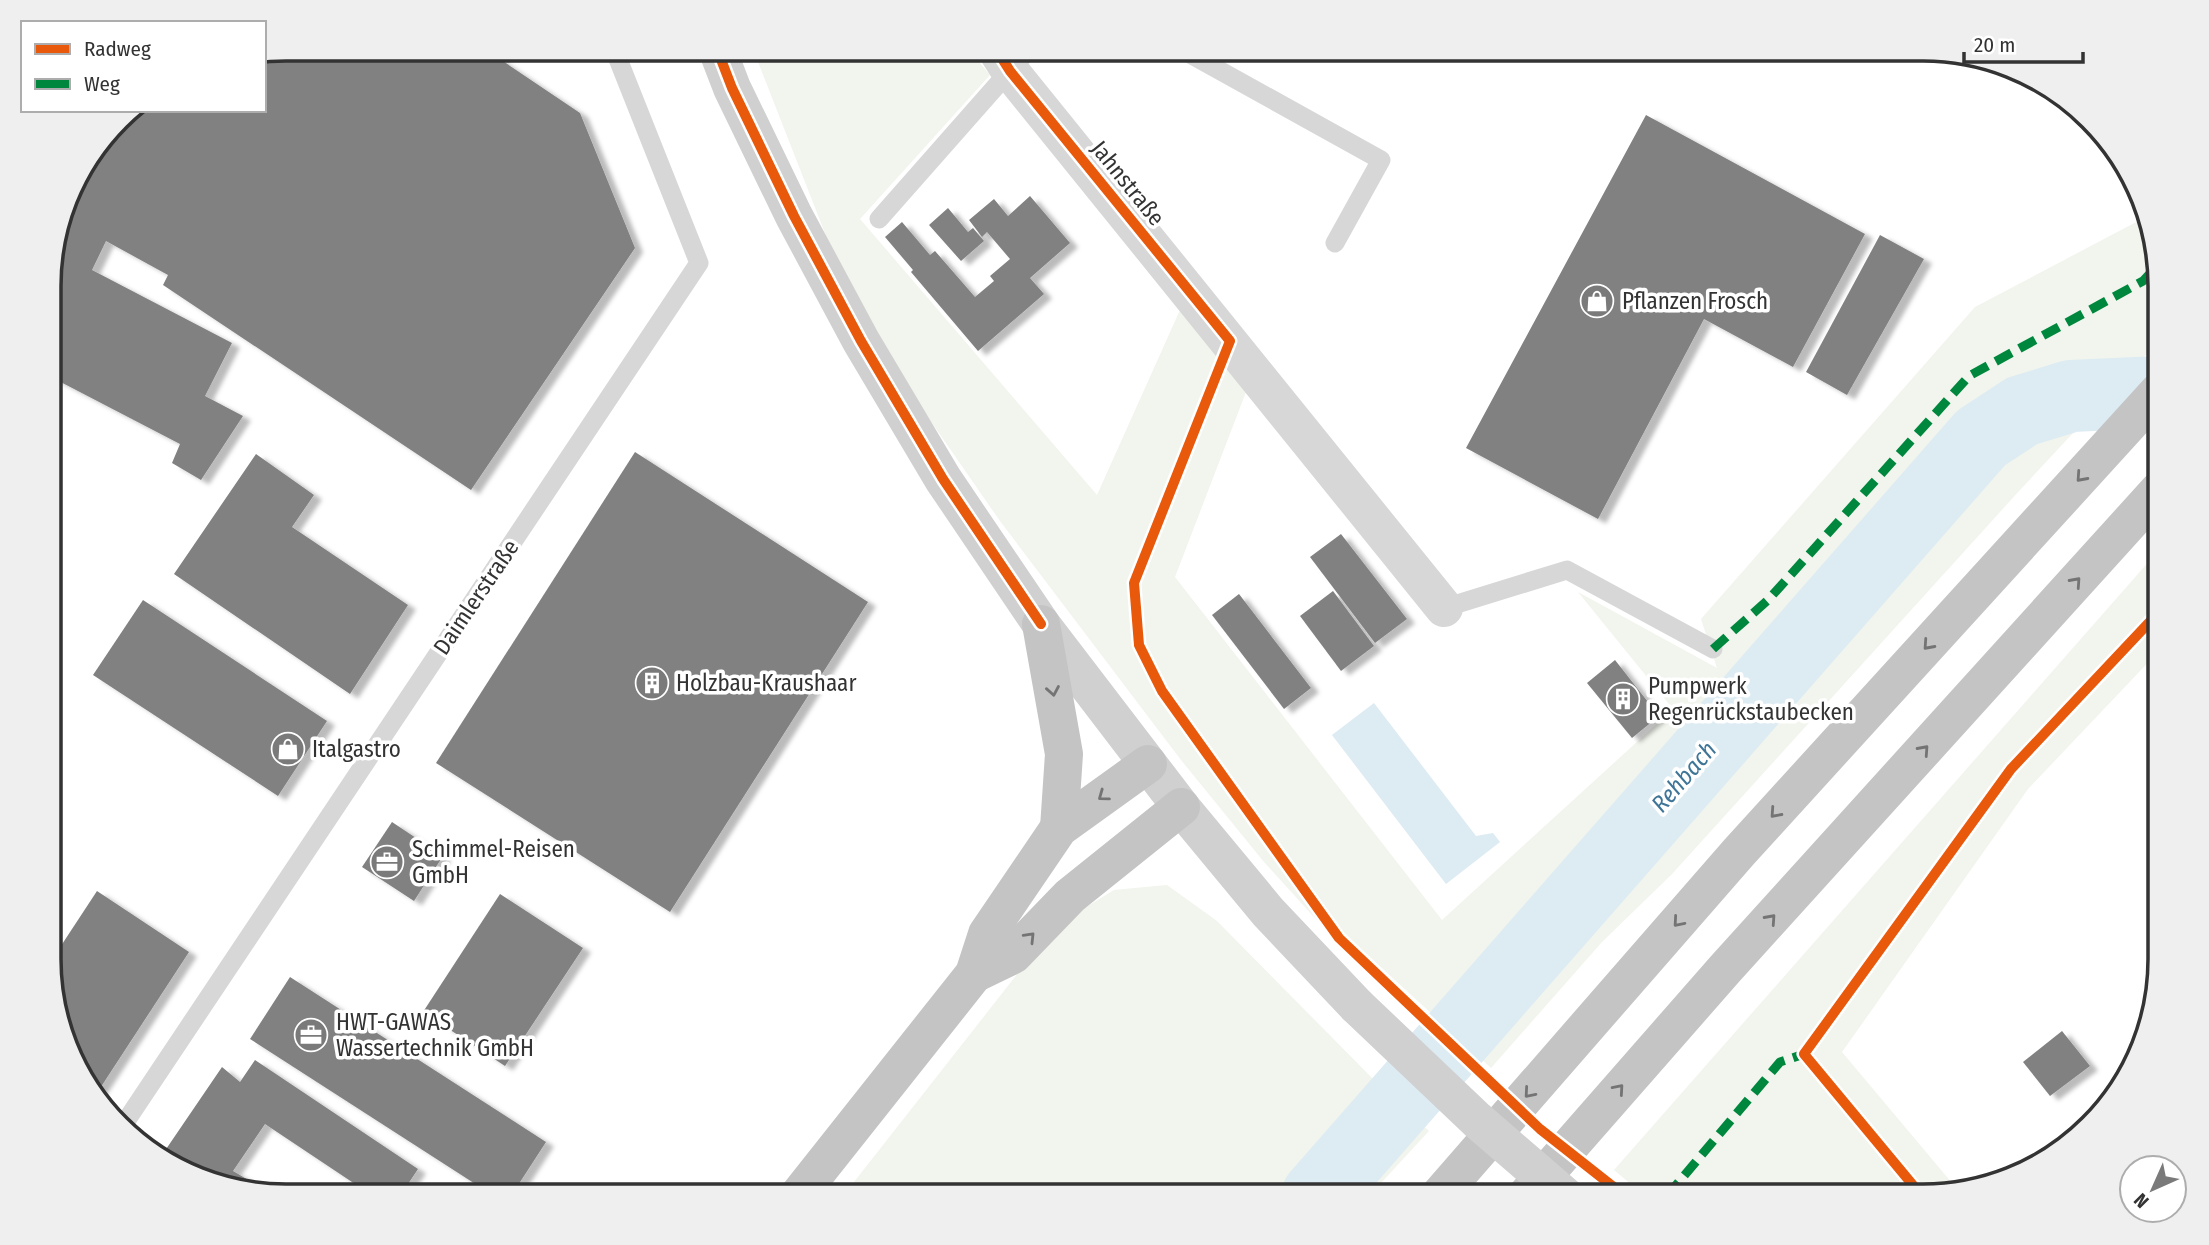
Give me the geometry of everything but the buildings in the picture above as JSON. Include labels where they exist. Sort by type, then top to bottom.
[{"type":"highway","points":[[1450,1183],[1739,852],[2147,405]]},
{"type":"highway","points":[[1537,1183],[1725,969],[2147,504]]},
{"type":"highway","points":[[1041,624],[1064,754],[1059,828]]},
{"type":"highway","points":[[808,1184],[974,974],[987,934],[1059,828],[1148,764]]},
{"type":"highway","points":[[974,974],[1013,955],[1070,896],[1181,807]]},
{"type":"main road","points":[[721,61],[794,216],[861,341],[943,478],[1041,624],[1181,807],[1268,912],[1357,1006],[1477,1120],[1550,1183]]},
{"type":"street","name":"Jahnstraße","points":[[1016,61],[1444,608]]},
{"type":"lane","name":"Daimlerstraße","points":[[128,1118],[699,263],[619,61]]},
{"type":"lane","points":[[879,219],[1008,61]]},
{"type":"lane","points":[[1203,61],[1381,160],[1335,243]]},
{"type":"lane","points":[[1444,608],[1567,570],[1713,649]]},
{"type":"shaded area","points":[[758,61],[978,61],[990,75],[860,219],[1097,495],[1180,310],[1246,392],[1175,577],[1442,920],[1673,709],[1578,592],[1717,668],[1701,619],[1975,307],[2138,221],[2147,271],[2147,354],[1672,874],[1602,942],[1491,1068],[1361,949],[1352,959],[1264,862],[1181,760],[1000,521],[905,384],[839,269]]},
{"type":"shaded area","points":[[2147,564],[2147,664],[2028,789],[1842,1052],[1951,1181],[1630,1183],[1614,1170]]},
{"type":"shaded area","points":[[1374,703],[1476,836],[1493,833],[1500,842],[1446,884],[1332,735]]},
{"type":"shaded area","points":[[1167,885],[1217,921],[1378,1084],[1429,1131],[1381,1183],[853,1184],[1055,926],[1114,890]]},
{"type":"waterway","name":"Rehbach","points":[[1328,1183],[1981,438],[2022,411],[2071,396],[2147,393]]},
{"type":"marked path","points":[[1713,649],[1769,599],[1969,376],[2147,277]]},
{"type":"marked path","points":[[1678,1183],[1780,1062],[1804,1054]]},
{"type":"cycle path","points":[[722,61],[794,216],[861,341],[943,479],[1041,624]]},
{"type":"cycle path","points":[[1004,61],[1230,341],[1134,583],[1139,645],[1162,691],[1339,938],[1540,1129],[1609,1183]]},
{"type":"cycle path","points":[[1911,1183],[1804,1054],[2011,769],[2147,625]]},
{"type":"place","name":"Pflanzen Frosch","points":[[1597,301]]},
{"type":"place","name":"Holzbau-Kraushaar","points":[[652,683]]},
{"type":"place","name":"Pumpwerk Regenrückstaubecken","points":[[1623,699]]},
{"type":"place","name":"Italgastro","points":[[288,749]]},
{"type":"place","name":"Schimmel-Reisen GmbH","points":[[387,862]]},
{"type":"place","name":"HWT-GAWAS Wassertechnik GmbH","points":[[311,1035]]}]
